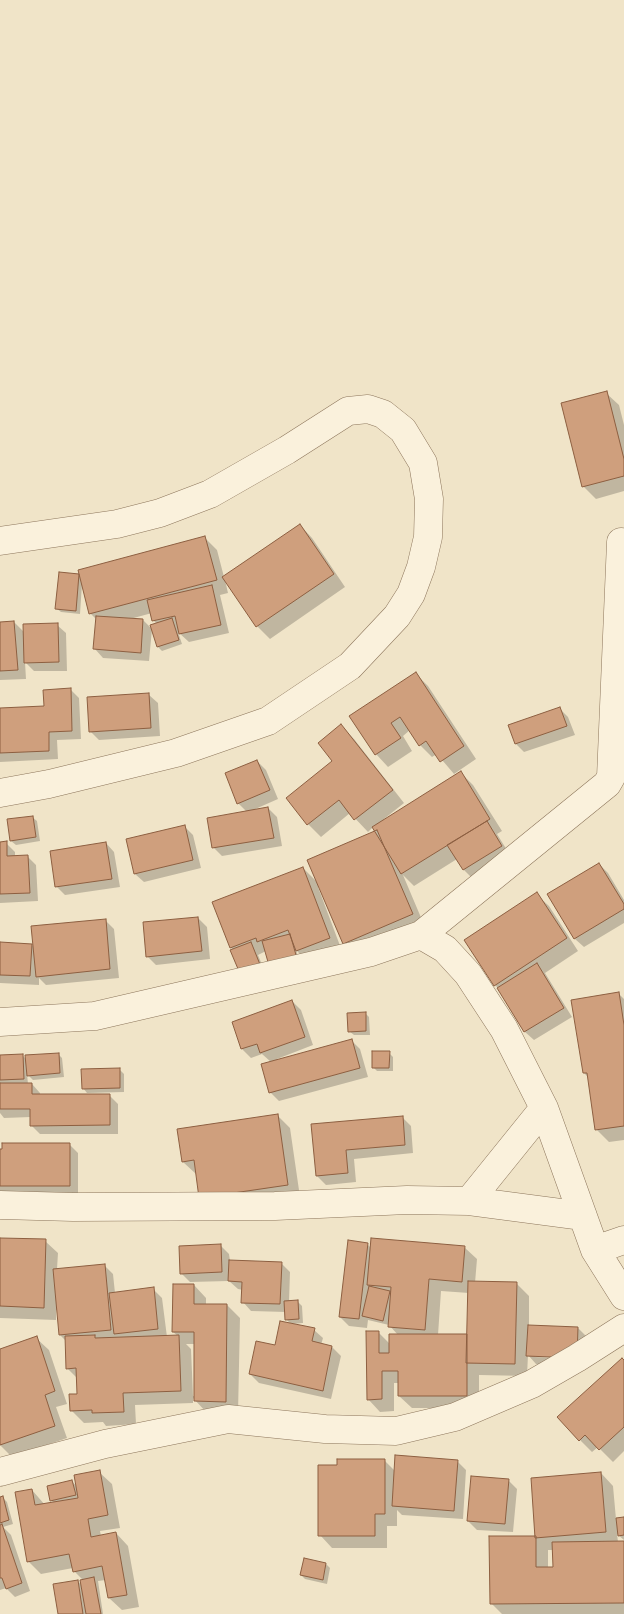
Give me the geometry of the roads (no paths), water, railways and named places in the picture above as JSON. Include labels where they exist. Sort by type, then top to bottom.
[{"type":"street","points":[[0,541],[117,524],[160,513],[210,494],[287,450],[348,411],[368,409],[384,414],[403,430],[423,463],[429,499],[428,537],[421,567],[411,594],[397,616],[350,666],[268,721],[176,754],[50,784],[0,792]]},
{"type":"street","points":[[0,1022],[95,1016],[371,952],[421,934],[607,784],[611,777],[621,542]]},
{"type":"street","points":[[421,934],[445,949],[468,974],[504,1029],[544,1108],[595,1250],[624,1296]]},
{"type":"street","points":[[469,1201],[544,1108]]},
{"type":"street","points":[[0,1205],[73,1207],[275,1206],[407,1200],[469,1201],[583,1216]]},
{"type":"street","points":[[595,1250],[624,1240]]},
{"type":"street","points":[[0,1472],[106,1444],[228,1420],[325,1429],[396,1431],[455,1417],[532,1384],[624,1328]]}]
